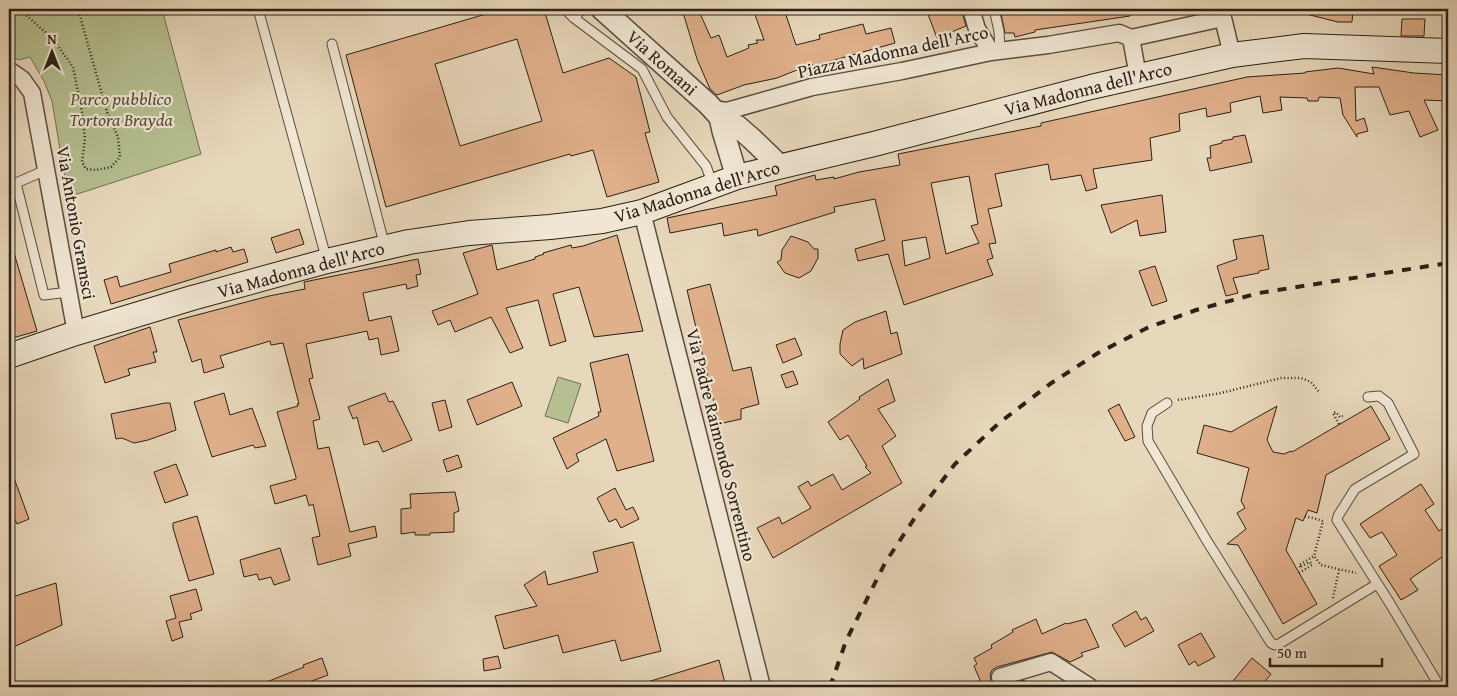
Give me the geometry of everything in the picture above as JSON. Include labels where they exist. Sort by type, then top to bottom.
[{"type":"main road","name":"Via Madonna dell'Arco","points":[[9,356],[76,333],[192,298],[327,261],[410,242],[469,233],[602,221],[642,212],[737,177],[1138,76],[1232,55],[1304,46],[1448,51]]},
{"type":"street","name":"Via Romani","points":[[602,9],[716,113],[737,126],[780,166]]},
{"type":"street","points":[[972,9],[977,29],[995,51]]},
{"type":"street","name":"Piazza Madonna dell'Arco","points":[[716,113],[812,88],[995,51],[1048,45],[1119,33],[1131,38],[1223,18],[1232,55]]},
{"type":"street","points":[[1131,38],[1138,76]]},
{"type":"street","name":"Via Antonio Gramsci","points":[[9,70],[22,79],[32,94],[76,333]]},
{"type":"street","points":[[716,113],[737,177]]},
{"type":"street","name":"Via Padre Raimondo Sorrentino","points":[[642,212],[762,687]]},
{"type":"street","points":[[1000,677],[1051,662],[1090,687]]},
{"type":"lane","points":[[258,9],[327,261]]},
{"type":"lane","points":[[565,9],[574,18],[642,69],[667,117],[706,166],[713,186]]},
{"type":"lane","points":[[574,18],[582,9]]},
{"type":"lane","points":[[994,9],[999,31],[995,51]]},
{"type":"lane","points":[[332,44],[385,248]]},
{"type":"lane","points":[[46,170],[16,183],[44,295],[69,292]]},
{"type":"lane","points":[[1368,397],[1379,396],[1388,403],[1414,454],[1355,489],[1337,520],[1440,687]]},
{"type":"lane","points":[[1167,403],[1152,413],[1147,426],[1148,442],[1271,643],[1279,644],[1329,614],[1375,581]]},
{"type":"path","points":[[24,9],[26,16],[54,39],[73,68],[85,138],[82,162],[86,169],[111,168],[120,157],[118,137],[107,112],[78,9]]},
{"type":"path","points":[[1167,403],[1221,393],[1281,378],[1301,378],[1311,382],[1318,392]]},
{"type":"path","points":[[1339,424],[1333,414],[1336,412],[1340,418],[1343,416]]},
{"type":"path","points":[[1299,574],[1312,565],[1310,562],[1300,567],[1299,565],[1314,556],[1323,521],[1305,516]]},
{"type":"path","points":[[1314,556],[1321,565],[1375,581]]},
{"type":"path","points":[[1329,614],[1339,570]]},
{"type":"green space","name":"Parco pubblico Tortora Brayda","points":[[9,9],[178,9],[163,13],[201,154],[68,197],[52,101],[44,81],[30,57],[19,60],[9,56]]},
{"type":"green space","points":[[558,377],[581,384],[568,423],[545,416]]},
{"type":"building","points":[[503,9],[544,9],[563,73],[609,58],[636,77],[650,132],[645,133],[659,182],[607,197],[593,150],[571,156],[570,154],[386,207],[346,55]],"holes":[[[517,39],[542,121],[460,146],[435,64]]]},
{"type":"building","points":[[682,9],[698,9],[711,38],[719,35],[727,57],[749,48],[748,45],[758,43],[756,40],[764,40],[753,9],[769,9],[771,13],[781,10],[782,13],[785,12],[796,45],[820,39],[819,35],[863,24],[866,34],[891,28],[895,43],[813,66],[812,64],[777,78],[744,85],[717,95],[710,89],[697,59]]},
{"type":"building","points":[[926,9],[961,9],[966,26],[937,38]]},
{"type":"building","points":[[1000,9],[1129,9],[1130,16],[1035,30],[1035,32],[1015,37],[1014,33],[1005,33]]},
{"type":"building","points":[[1303,9],[1353,9],[1352,22],[1338,22],[1302,13]]},
{"type":"building","points":[[1402,19],[1425,19],[1424,36],[1401,36]]},
{"type":"building","points":[[1372,67],[1414,73],[1448,75],[1448,101],[1424,100],[1438,130],[1420,137],[1409,111],[1390,115],[1379,87],[1355,87],[1356,121],[1364,118],[1368,131],[1357,134],[1357,137],[1343,115],[1340,98],[1319,97],[1318,101],[1308,101],[1307,98],[1280,97],[1282,110],[1263,113],[1260,96],[1230,103],[1231,112],[1207,117],[1206,108],[1179,114],[1180,131],[1150,138],[1152,160],[1093,169],[1097,188],[1086,191],[1081,175],[1051,180],[1048,164],[995,174],[1002,206],[988,209],[996,243],[989,244],[993,258],[987,260],[993,275],[904,305],[888,254],[858,261],[855,249],[885,240],[875,199],[834,207],[835,212],[758,236],[757,229],[724,236],[722,223],[670,233],[667,218],[777,195],[775,186],[815,175],[816,180],[834,177],[834,179],[859,172],[900,165],[898,154],[1041,126],[1041,123],[1247,77],[1305,73],[1338,68],[1374,74]],"holes":[[[969,176],[978,224],[971,226],[979,243],[946,254],[931,183]],[[926,237],[930,258],[905,266],[902,241]]]},
{"type":"building","points":[[1245,135],[1252,162],[1210,171],[1207,158],[1211,158],[1210,146],[1233,139],[1233,137]]},
{"type":"building","points":[[1162,195],[1166,232],[1140,236],[1137,220],[1111,233],[1101,205]]},
{"type":"building","points":[[299,229],[304,244],[276,253],[271,238]]},
{"type":"building","points":[[617,235],[643,331],[594,337],[579,287],[553,294],[566,341],[550,346],[538,300],[506,308],[523,348],[510,353],[491,317],[455,332],[450,320],[438,325],[432,311],[478,294],[463,253],[492,245],[497,270],[535,259],[535,257],[543,253],[571,245],[572,248],[583,246]]},
{"type":"building","points":[[1263,235],[1269,269],[1233,278],[1238,293],[1226,296],[1217,266],[1237,259],[1233,240]]},
{"type":"building","points":[[791,236],[808,242],[814,249],[818,249],[818,258],[811,271],[799,278],[785,273],[777,262],[781,260],[782,250]]},
{"type":"building","points":[[12,246],[37,331],[9,339],[9,247]]},
{"type":"building","points":[[231,247],[233,252],[244,249],[248,262],[111,304],[104,280],[117,276],[120,287],[171,272],[169,264]]},
{"type":"building","points":[[418,259],[421,274],[416,275],[418,286],[407,289],[406,284],[363,293],[369,321],[391,316],[399,351],[381,355],[378,338],[369,340],[367,331],[306,344],[313,378],[309,379],[320,419],[313,421],[318,449],[329,447],[350,532],[375,526],[377,537],[348,544],[351,556],[318,565],[312,538],[320,536],[313,504],[309,506],[306,495],[275,504],[270,486],[296,479],[277,412],[298,406],[297,404],[299,404],[283,343],[271,345],[270,341],[220,356],[224,367],[204,373],[201,359],[192,362],[178,320],[269,296],[305,289],[304,282]]},
{"type":"building","points":[[1155,266],[1167,301],[1152,306],[1139,271]]},
{"type":"building","points":[[710,284],[733,371],[751,367],[759,404],[741,409],[741,419],[719,424],[687,290]]},
{"type":"building","points":[[886,311],[891,334],[897,332],[902,354],[864,369],[863,358],[852,366],[840,354],[843,330],[855,322]]},
{"type":"building","points":[[150,327],[157,352],[153,352],[156,362],[128,369],[130,375],[105,383],[94,346]]},
{"type":"building","points":[[795,338],[802,355],[783,363],[776,345]]},
{"type":"building","points":[[628,354],[654,461],[617,471],[606,439],[576,454],[579,461],[567,469],[553,438],[599,416],[598,412],[601,412],[590,363]]},
{"type":"building","points":[[793,371],[798,384],[786,388],[781,375]]},
{"type":"building","points":[[888,379],[895,401],[878,409],[896,436],[882,446],[902,483],[773,558],[757,528],[779,517],[782,524],[811,508],[798,487],[808,481],[811,486],[833,474],[842,490],[871,473],[865,467],[867,466],[848,435],[840,440],[828,422],[860,399],[859,397]]},
{"type":"building","points":[[512,382],[522,406],[477,425],[467,400]]},
{"type":"building","points":[[224,393],[230,415],[252,408],[266,446],[255,448],[253,445],[212,457],[194,402]]},
{"type":"building","points":[[385,393],[389,402],[393,401],[412,440],[383,452],[378,441],[364,445],[357,417],[353,419],[348,407]]},
{"type":"building","points":[[445,400],[452,427],[439,431],[432,403]]},
{"type":"building","points":[[170,403],[176,430],[134,443],[122,438],[116,439],[111,414]]},
{"type":"building","points":[[1119,404],[1135,437],[1125,441],[1108,410]]},
{"type":"building","points":[[1277,406],[1267,440],[1273,452],[1284,454],[1292,452],[1371,406],[1390,439],[1326,475],[1317,513],[1308,510],[1303,521],[1296,518],[1286,550],[1317,604],[1283,624],[1238,545],[1227,544],[1246,529],[1237,513],[1245,508],[1241,501],[1249,468],[1197,453],[1204,425],[1231,432]]},
{"type":"building","points":[[458,455],[462,467],[447,472],[443,460]]},
{"type":"building","points":[[176,464],[188,495],[165,503],[154,472]]},
{"type":"building","points":[[9,467],[29,519],[17,524],[13,515],[9,517]]},
{"type":"building","points":[[1421,484],[1434,504],[1425,510],[1439,531],[1443,528],[1448,536],[1448,553],[1410,579],[1418,590],[1401,600],[1379,566],[1397,555],[1382,532],[1370,538],[1360,524]]},
{"type":"building","points":[[615,488],[626,510],[633,507],[639,519],[621,528],[616,519],[609,522],[597,498]]},
{"type":"building","points":[[455,492],[459,511],[454,513],[454,532],[430,533],[430,535],[415,535],[415,532],[401,534],[401,509],[411,508],[410,494]]},
{"type":"building","points":[[197,516],[214,574],[189,581],[173,523]]},
{"type":"building","points":[[633,542],[661,651],[621,661],[615,640],[563,653],[558,635],[504,649],[495,616],[537,606],[524,585],[545,571],[548,585],[598,572],[593,552]]},
{"type":"building","points":[[280,548],[290,580],[274,585],[271,577],[259,580],[257,574],[244,577],[240,560]]},
{"type":"building","points":[[56,583],[62,625],[9,649],[9,598]]},
{"type":"building","points":[[196,589],[202,610],[190,614],[192,619],[179,622],[183,637],[172,641],[166,621],[176,618],[170,596]]},
{"type":"building","points":[[1136,611],[1141,620],[1146,617],[1154,631],[1125,647],[1112,625]]},
{"type":"building","points":[[1036,619],[1042,634],[1066,623],[1086,619],[1099,647],[1081,653],[1083,656],[1070,662],[1052,652],[997,667],[992,670],[990,675],[994,685],[998,687],[983,687],[974,666],[977,664],[974,658],[992,648],[991,645],[1013,632],[1012,630]]},
{"type":"building","points":[[1201,633],[1215,657],[1198,666],[1195,661],[1189,665],[1178,645]]},
{"type":"building","points":[[498,656],[501,668],[484,671],[483,659]]},
{"type":"building","points":[[322,658],[328,675],[296,687],[254,687],[304,667],[303,665]]},
{"type":"building","points":[[1252,658],[1271,674],[1260,687],[1228,687]]},
{"type":"building","points":[[719,660],[726,687],[641,687],[641,684]]},
{"type":"building","points":[[1024,680],[1026,687],[1002,687]]},
{"type":"railway","points":[[830,687],[846,641],[885,563],[920,510],[955,464],[999,423],[1050,384],[1098,353],[1147,328],[1196,310],[1259,293],[1448,263]]}]
